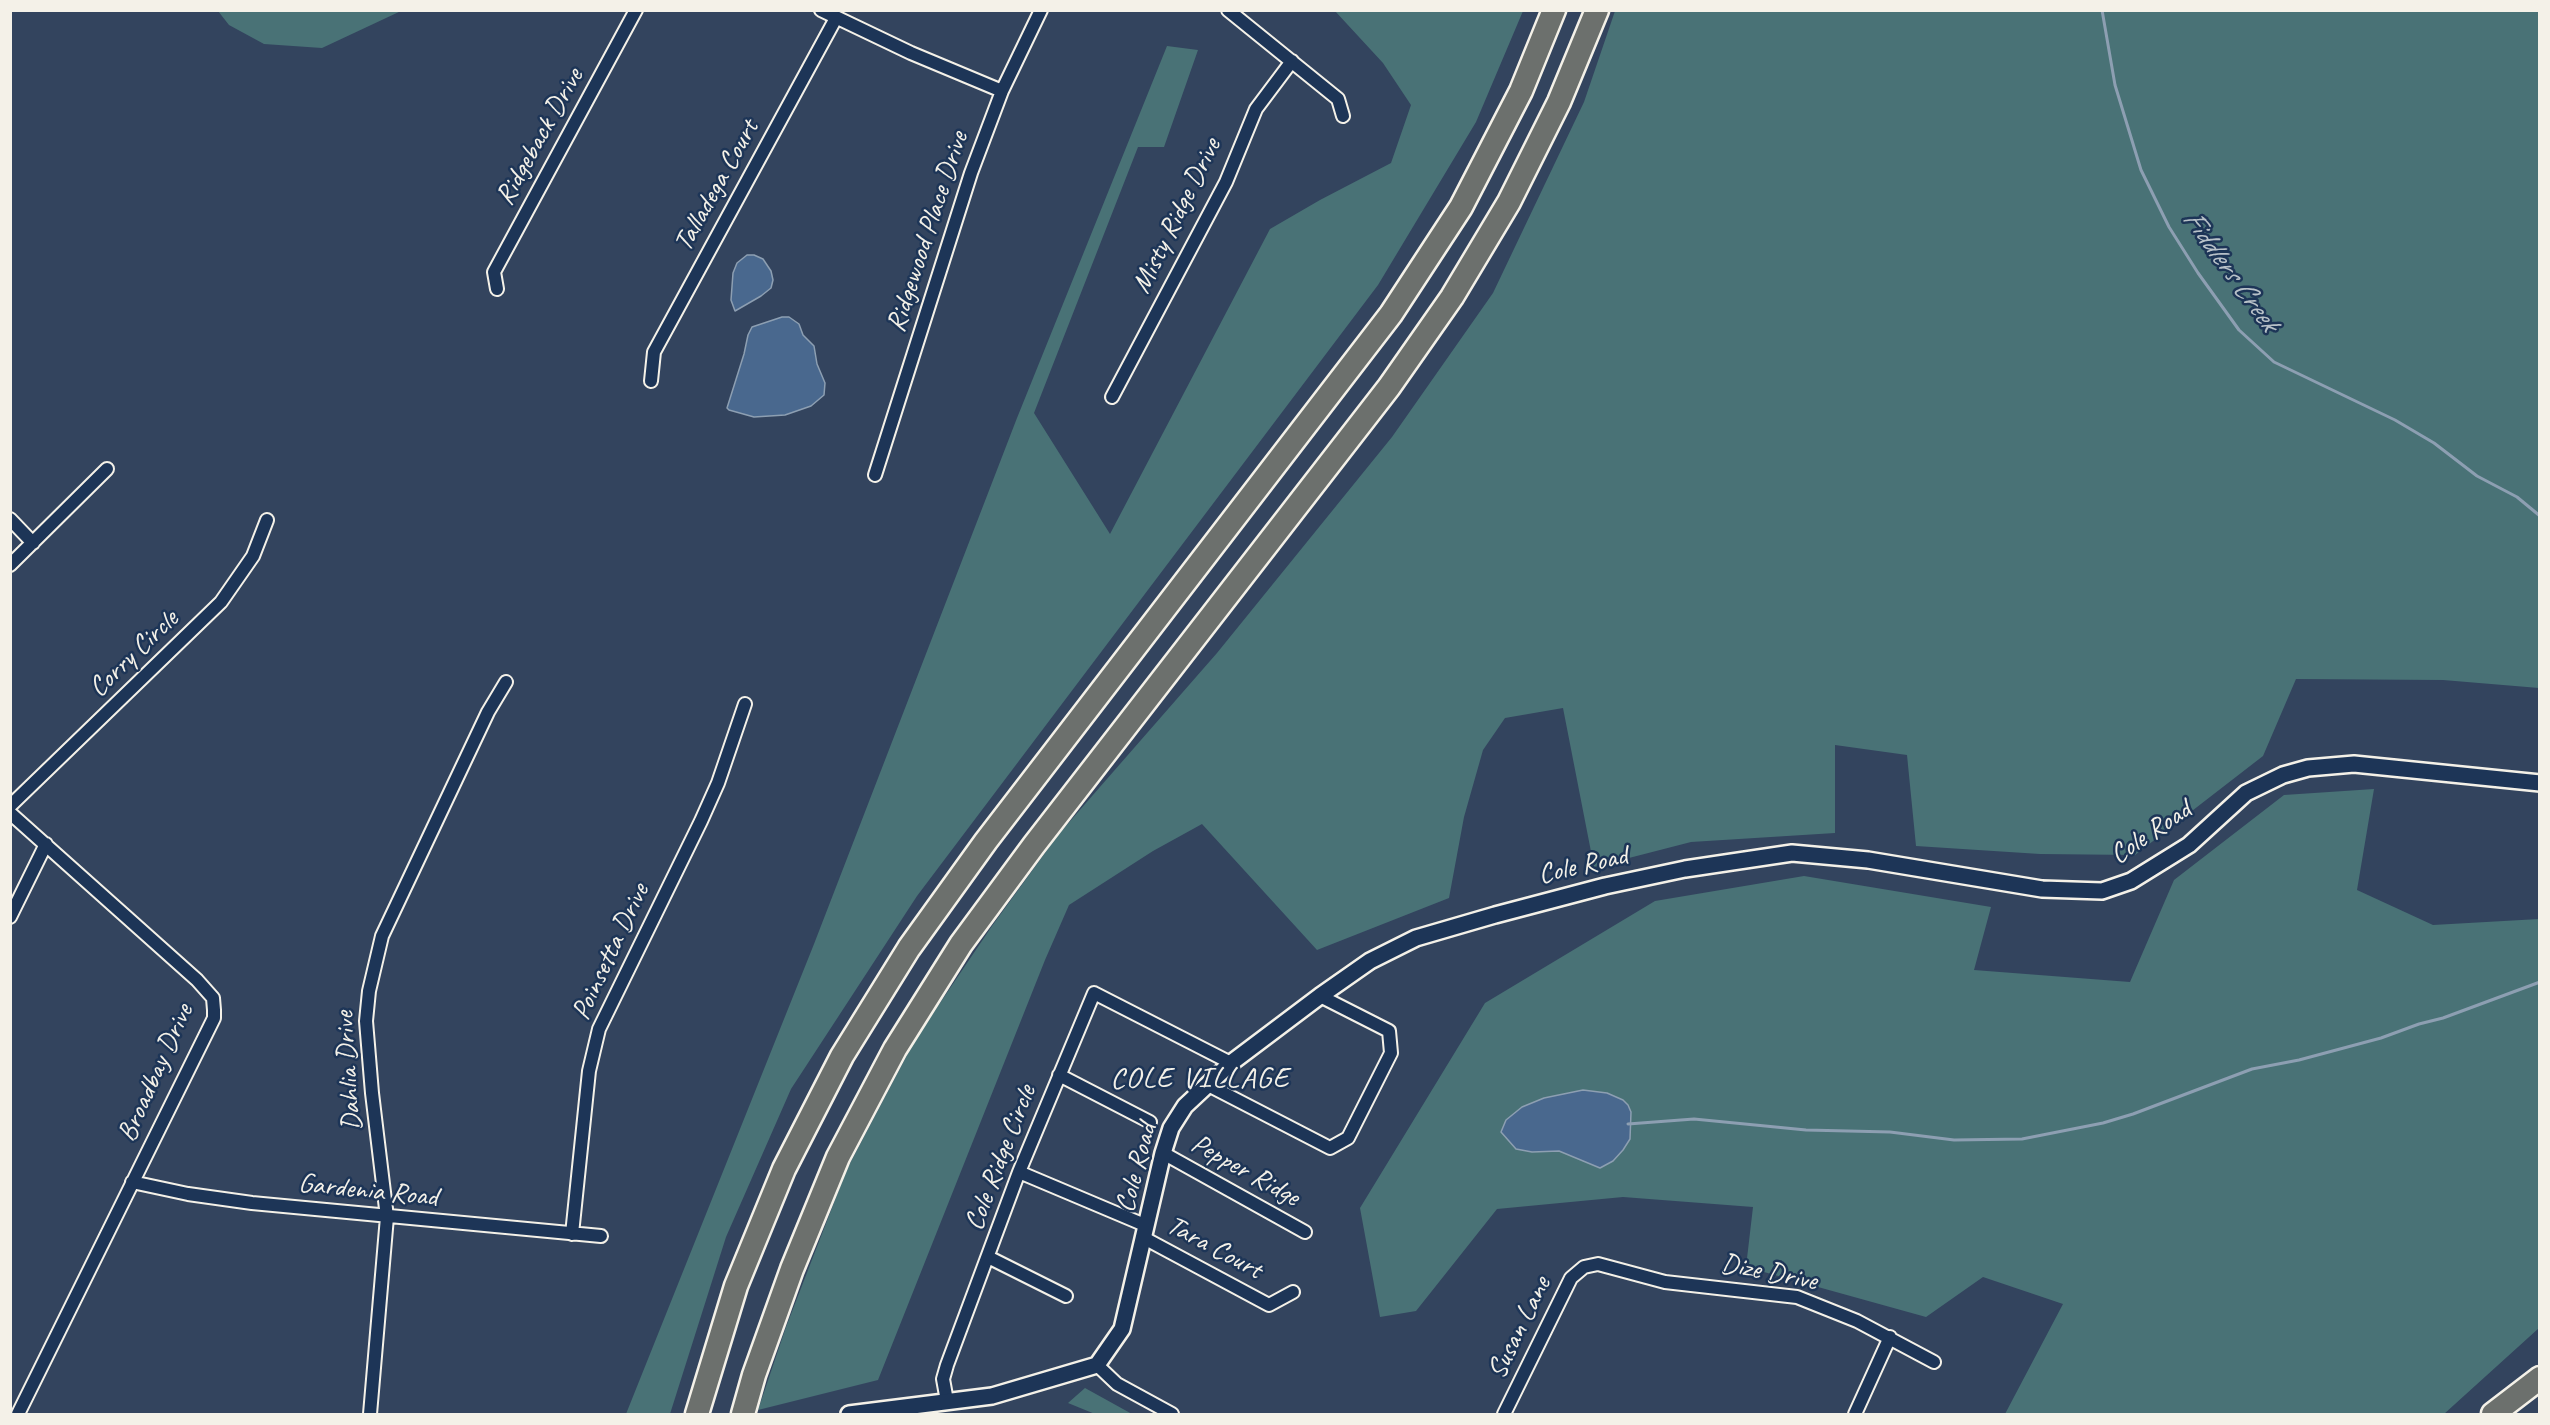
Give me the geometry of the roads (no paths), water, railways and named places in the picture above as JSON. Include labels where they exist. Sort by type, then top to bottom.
[{"type":"highway","points":[[697,1414],[736,1286],[784,1169],[842,1056],[909,948],[986,841],[1391,314],[1461,207],[1521,91],[1554,10]]},
{"type":"highway","points":[[743,1414],[754,1376],[808,1228],[838,1157],[895,1049],[961,944],[1034,845],[1389,387],[1452,297],[1509,202],[1559,102],[1597,10]]},
{"type":"highway","points":[[2493,1414],[2540,1378]]},
{"type":"street","name":"Ridgeback Drive","points":[[496,289],[494,272],[636,10]]},
{"type":"street","points":[[821,10],[911,53],[1002,91]]},
{"type":"street","name":"Ridgewood Place Drive","points":[[875,475],[954,222],[1002,91],[1041,10]]},
{"type":"street","points":[[1228,10],[1338,99],[1343,116]]},
{"type":"street","name":"Talladega Court","points":[[651,381],[654,352],[836,18]]},
{"type":"street","name":"Misty Ridge Drive","points":[[1112,397],[1226,182],[1256,109],[1292,61]]},
{"type":"street","points":[[10,565],[107,470]]},
{"type":"street","points":[[10,519],[33,543]]},
{"type":"street","name":"Corry Circle","points":[[10,806],[221,602],[246,570],[267,520]]},
{"type":"street","name":"Dahlia Drive","points":[[370,1414],[387,1217],[366,1022],[369,992],[382,936],[488,712],[506,682]]},
{"type":"street","name":"Poinsetta Drive","points":[[572,1234],[589,1071],[599,1029],[701,821],[718,783],[745,704]]},
{"type":"street","name":"Cole Road","points":[[1097,1365],[1122,1329],[1162,1153],[1171,1128],[1185,1106],[1231,1063],[1325,999],[1370,961],[1416,939],[1524,906],[1685,869],[1792,853],[1817,854],[2042,889],[2102,891],[2131,881],[2189,845],[2246,793],[2283,775],[2308,768],[2354,764],[2540,783]]},
{"type":"street","name":"Broadbay Drive","points":[[10,813],[197,980],[213,998],[214,1018],[18,1414]]},
{"type":"street","points":[[10,917],[46,844]]},
{"type":"street","name":"Cole Ridge Circle","points":[[947,1401],[943,1379],[947,1365],[1019,1172],[1094,993],[1231,1063]]},
{"type":"street","points":[[1208,1085],[1330,1148],[1348,1138],[1391,1053],[1389,1031],[1325,999]]},
{"type":"street","name":"Cole Ridge Circle","points":[[1059,1076],[1150,1122]]},
{"type":"street","name":"Pepper Ridge","points":[[1162,1153],[1305,1232]]},
{"type":"street","points":[[1019,1172],[1144,1229]]},
{"type":"street","name":"Gardenia Road","points":[[132,1182],[198,1196],[387,1217],[601,1236]]},
{"type":"street","name":"Tara Court","points":[[1144,1229],[1269,1305],[1293,1292]]},
{"type":"street","points":[[988,1257],[1066,1296]]},
{"type":"street","name":"Dize Drive","points":[[1584,1267],[1598,1264],[1665,1282],[1797,1297],[1857,1321],[1934,1362]]},
{"type":"street","name":"Susan Lane","points":[[1504,1414],[1571,1278],[1584,1267]]},
{"type":"street","points":[[1855,1414],[1890,1337]]},
{"type":"street","points":[[849,1414],[992,1396],[1097,1365],[1117,1384],[1172,1414]]},
{"type":"water","points":[[747,255],[763,259],[771,271],[773,280],[771,288],[735,311],[731,300],[733,273],[737,263]]},
{"type":"water","points":[[782,317],[789,317],[799,324],[803,335],[814,346],[817,364],[825,383],[824,395],[811,406],[785,415],[754,417],[729,410],[727,408],[752,327]]},
{"type":"water","points":[[1583,1090],[1607,1093],[1623,1100],[1631,1112],[1630,1139],[1613,1161],[1600,1168],[1559,1151],[1532,1152],[1516,1149],[1501,1132],[1506,1120],[1522,1107],[1544,1098]]},
{"type":"waterway","name":"Fiddlers Creek","points":[[2102,10],[2115,85],[2141,170],[2169,227],[2198,273],[2239,330],[2274,362],[2395,420],[2434,443],[2477,476],[2517,497],[2540,516]]},
{"type":"waterway","points":[[1628,1124],[1694,1119],[1806,1130],[1890,1132],[1954,1140],[2022,1139],[2103,1123],[2133,1114],[2252,1069],[2299,1060],[2381,1038],[2540,982]]},
{"type":"district","name":"COLE VILLAGE","points":[[1200,1079]]}]
